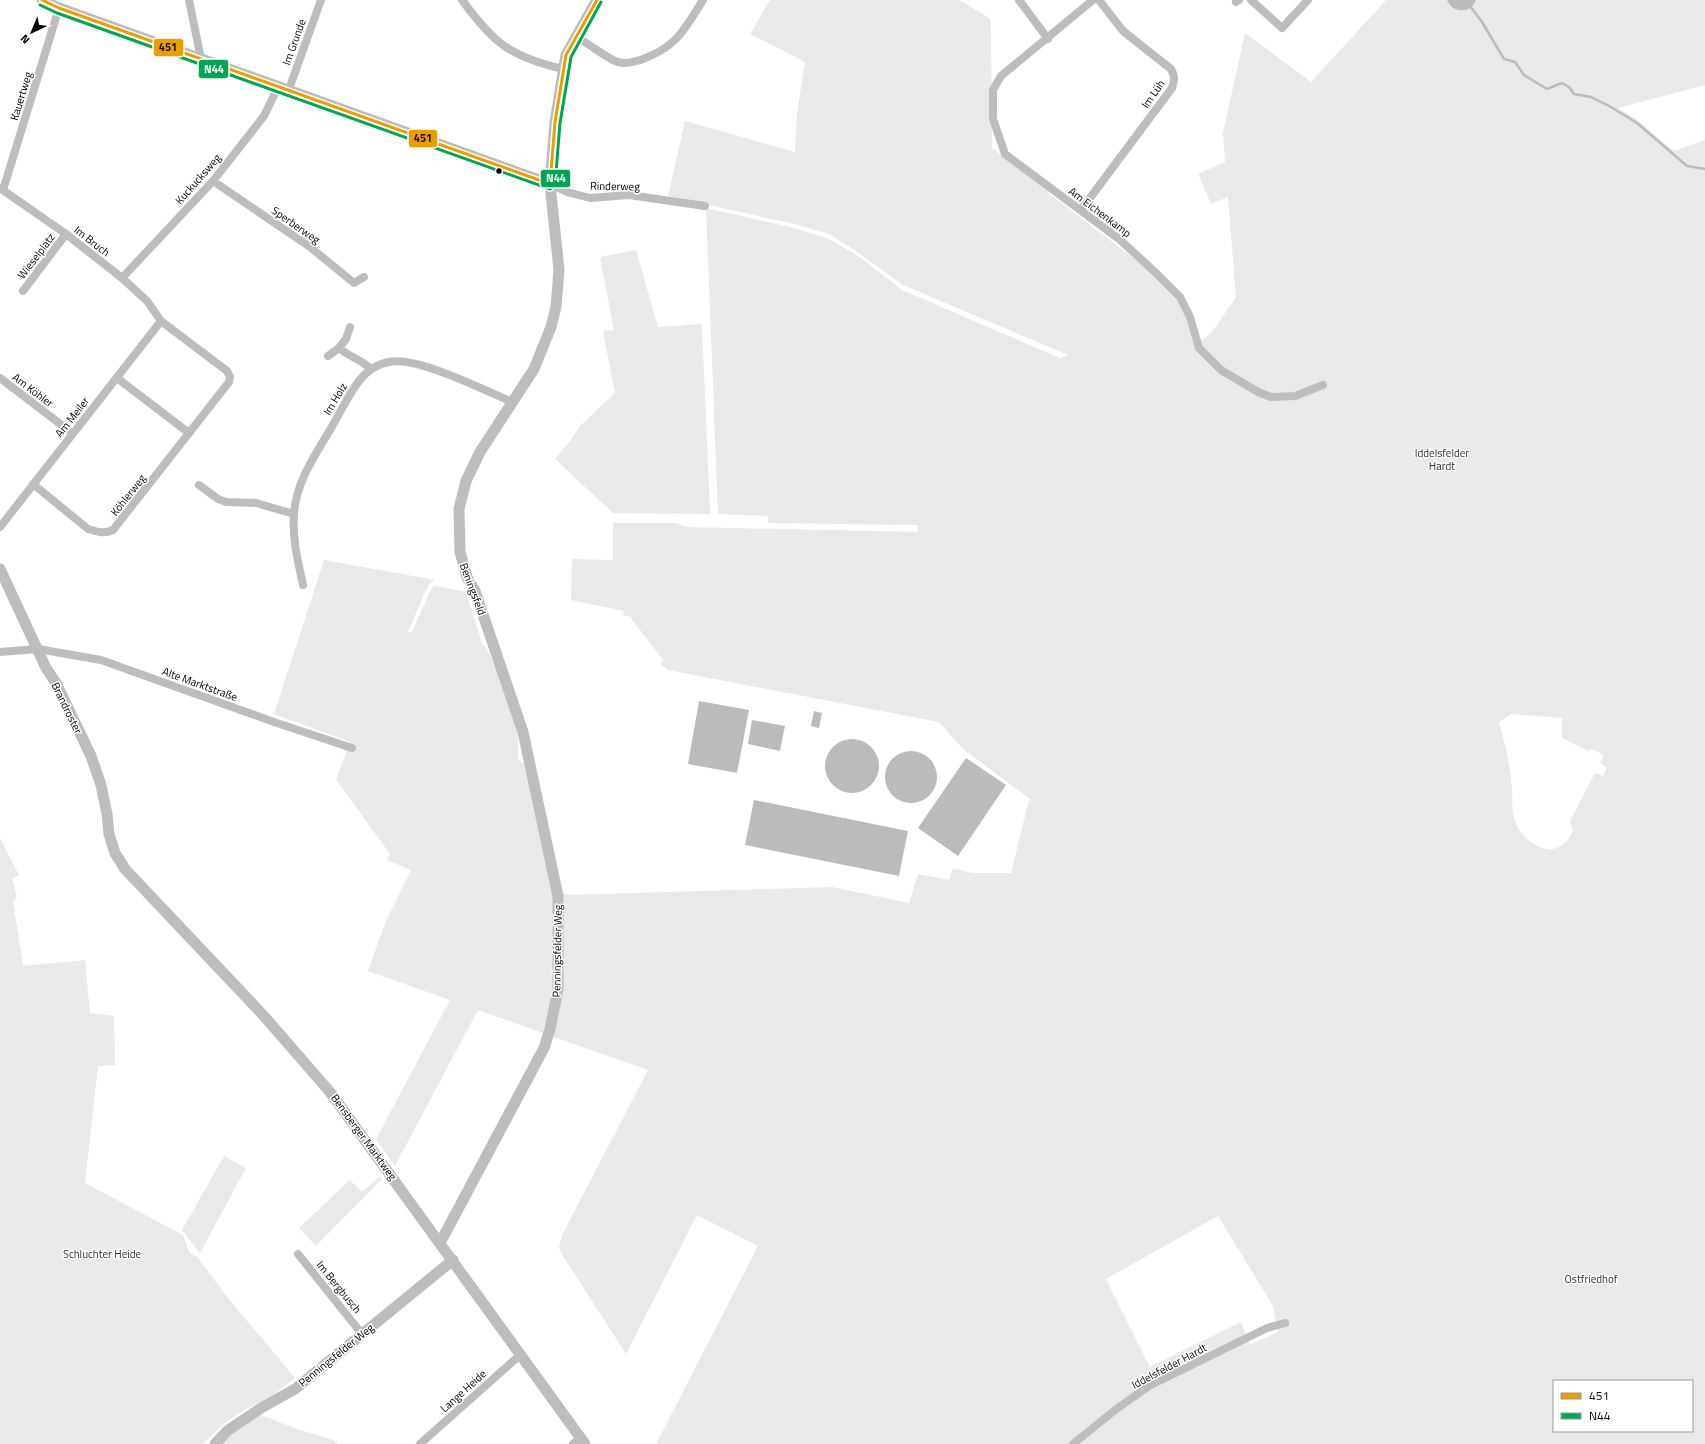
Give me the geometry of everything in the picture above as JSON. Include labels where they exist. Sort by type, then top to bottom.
[{"type":"street","points":[[42,0],[59,8],[278,87],[288,92],[550,184]]},
{"type":"street","points":[[188,0],[201,59]]},
{"type":"street","name":"Im Grunde","points":[[288,92],[321,0]]},
{"type":"street","points":[[462,0],[483,28],[500,43],[516,54],[537,63],[563,69]]},
{"type":"street","name":"Beningsfeld","points":[[523,732],[475,591],[467,577],[460,552],[459,509],[466,481],[480,452],[534,369],[546,343],[556,306],[559,270],[550,184],[554,122],[566,56],[597,0]]},
{"type":"street","points":[[576,36],[615,61],[624,63],[636,62],[665,49],[675,42],[684,31],[703,0]]},
{"type":"street","points":[[1019,0],[1048,39]]},
{"type":"street","name":"Am Eichenkamp","points":[[1094,0],[1001,76],[993,90],[993,119],[1005,154],[1130,248],[1180,297],[1190,317],[1199,348],[1221,370],[1258,392],[1271,397],[1295,396],[1323,386]]},
{"type":"street","name":"Im Lüh","points":[[1081,210],[1172,88],[1174,82],[1174,76],[1171,69],[1123,31],[1099,0]]},
{"type":"street","points":[[1251,0],[1282,28],[1308,0]]},
{"type":"street","name":"Kauertweg","points":[[2,189],[59,8]]},
{"type":"street","name":"Kuckucksweg","points":[[122,278],[214,181],[264,116],[278,87]]},
{"type":"street","name":"Sperberweg","points":[[214,181],[310,247],[354,283],[364,277]]},
{"type":"street","name":"Rinderweg","points":[[550,184],[567,192],[590,198],[628,195],[705,206]]},
{"type":"street","name":"Im Bruch","points":[[2,189],[66,234],[122,278],[147,301],[161,320]]},
{"type":"street","name":"Wieselplatz","points":[[23,291],[66,234]]},
{"type":"street","name":"Am Meiler","points":[[0,527],[161,320]]},
{"type":"street","name":"Köhlerweg","points":[[33,484],[88,528],[107,533],[118,526],[229,382],[230,376],[227,371],[161,320]]},
{"type":"street","points":[[328,356],[339,348],[346,339],[350,327]]},
{"type":"street","points":[[339,348],[346,354],[361,359],[371,369]]},
{"type":"street","name":"Im Holz","points":[[303,585],[294,548],[294,514],[297,496],[304,475],[317,452],[354,389],[371,369],[381,364],[399,360],[428,367],[512,402]]},
{"type":"street","name":"Am Köhler","points":[[0,378],[72,433]]},
{"type":"street","points":[[117,378],[189,433]]},
{"type":"street","points":[[199,485],[218,499],[226,502],[256,503],[294,514]]},
{"type":"street","name":"Brandroster","points":[[0,569],[38,650],[92,756],[101,785],[107,814],[109,834],[114,853]]},
{"type":"street","name":"Alte Marktstraße","points":[[0,652],[38,650],[101,660],[352,748]]},
{"type":"street","name":"Penningsfelder Weg","points":[[440,1243],[544,1048],[550,1032],[558,990],[558,896],[523,732]]},
{"type":"street","name":"Bensberger Marktweg","points":[[114,853],[125,869],[147,894],[300,1055],[330,1092],[453,1260],[579,1442]]},
{"type":"street","name":"Im Bergbusch","points":[[298,1254],[362,1334]]},
{"type":"street","name":"Penningsfelder Weg","points":[[215,1444],[228,1431],[261,1408],[295,1389],[453,1260]]},
{"type":"street","name":"Iddelsfelder Hardt","points":[[1073,1444],[1115,1410],[1149,1386],[1252,1335],[1285,1323]]},
{"type":"street","name":"Lange Heide","points":[[420,1444],[520,1355]]},
{"type":"green space","name":"Iddelsfelder Hardt","points":[[770,0],[959,0],[991,19],[992,148],[1049,190],[1047,192],[1162,280],[1183,307],[1201,341],[1212,332],[1236,297],[1228,197],[1211,204],[1198,174],[1225,162],[1223,133],[1245,33],[1311,82],[1386,0],[1447,0],[1455,9],[1462,11],[1476,0],[1705,0],[1705,85],[1618,108],[1636,119],[1674,151],[1705,140],[1705,1444],[656,1444],[758,1246],[697,1215],[626,1354],[563,1256],[559,1248],[562,1235],[648,1070],[554,1037],[559,1003],[559,893],[572,895],[832,887],[909,903],[918,874],[949,880],[953,868],[972,873],[1011,873],[1029,800],[1034,802],[963,749],[939,722],[668,670],[660,664],[664,661],[630,617],[623,615],[624,611],[571,600],[572,559],[613,560],[613,523],[676,523],[687,527],[918,532],[918,525],[768,523],[768,516],[718,514],[706,208],[794,228],[829,239],[861,258],[902,290],[1060,358],[1068,355],[903,285],[856,251],[829,234],[794,224],[668,196],[685,121],[795,152],[797,113],[805,62],[750,34]],"holes":[[[1511,714],[1562,718],[1562,738],[1589,751],[1591,749],[1604,755],[1600,763],[1607,768],[1603,776],[1595,773],[1570,821],[1573,831],[1569,838],[1564,844],[1557,848],[1548,849],[1538,846],[1528,840],[1520,831],[1515,821],[1509,765],[1499,722]],[[1218,1216],[1273,1306],[1278,1332],[1250,1345],[1241,1322],[1150,1367],[1106,1279]]]},
{"type":"green space","points":[[636,250],[658,327],[702,324],[710,514],[613,513],[555,459],[581,425],[615,393],[603,331],[614,330],[600,257]]},
{"type":"green space","points":[[324,560],[435,580],[428,585],[408,632],[412,632],[432,587],[436,586],[466,592],[483,646],[486,647],[501,679],[518,730],[518,760],[527,766],[553,891],[556,970],[546,1034],[478,1010],[395,1166],[376,1139],[450,1000],[368,971],[386,921],[411,870],[387,860],[390,854],[336,779],[350,742],[274,714]]},
{"type":"green space","name":"Schluchter Heide","points":[[0,838],[19,875],[12,878],[17,897],[13,901],[23,966],[85,960],[90,1013],[114,1016],[115,1065],[98,1066],[85,1183],[183,1235],[189,1252],[197,1257],[228,1298],[295,1378],[270,1397],[244,1410],[227,1421],[203,1444],[0,1444]]},
{"type":"green space","points":[[224,1156],[246,1168],[200,1253],[182,1230]]},
{"type":"green space","points":[[380,1176],[382,1179],[316,1246],[299,1228],[350,1180],[362,1192]]},
{"type":"green space","points":[[261,1415],[294,1428],[333,1440],[338,1444],[221,1444],[235,1431]]},
{"type":"shaded area","points":[[1447,0],[1476,0],[1474,5],[1470,8],[1466,10],[1457,10],[1450,5]]},
{"type":"shaded area","points":[[699,701],[749,710],[737,773],[688,764]]},
{"type":"shaded area","points":[[814,711],[822,713],[819,728],[811,726]]},
{"type":"shaded area","points":[[752,720],[785,726],[780,751],[748,744]]},
{"type":"shaded area","points":[[852,739],[862,741],[871,747],[877,756],[879,766],[877,776],[871,785],[862,791],[852,793],[842,791],[833,785],[827,776],[825,766],[827,756],[833,747],[842,741]]},
{"type":"shaded area","points":[[906,751],[916,751],[930,758],[937,772],[937,782],[930,796],[916,803],[906,803],[896,799],[889,792],[885,782],[885,772],[889,762],[896,755]]},
{"type":"shaded area","points":[[966,758],[1006,785],[958,856],[918,828]]},
{"type":"shaded area","points":[[754,800],[908,831],[899,876],[745,845]]},
{"type":"waterway","points":[[1470,6],[1482,22],[1504,59],[1515,62],[1524,75],[1547,89],[1562,83],[1569,87],[1574,94],[1591,97],[1611,107],[1637,123],[1687,166],[1705,169]]},
{"type":"transit line","name":"451","points":[[42,0],[59,8],[550,184]]},
{"type":"transit line","name":"451","points":[[550,184],[555,122],[566,55],[597,0]]},
{"type":"transit line","name":"N44","points":[[40,5],[57,13],[550,189],[555,185],[560,123],[571,57],[601,2]]},
{"type":"park label","name":"Ostfriedhof","points":[[1591,1279]]}]
